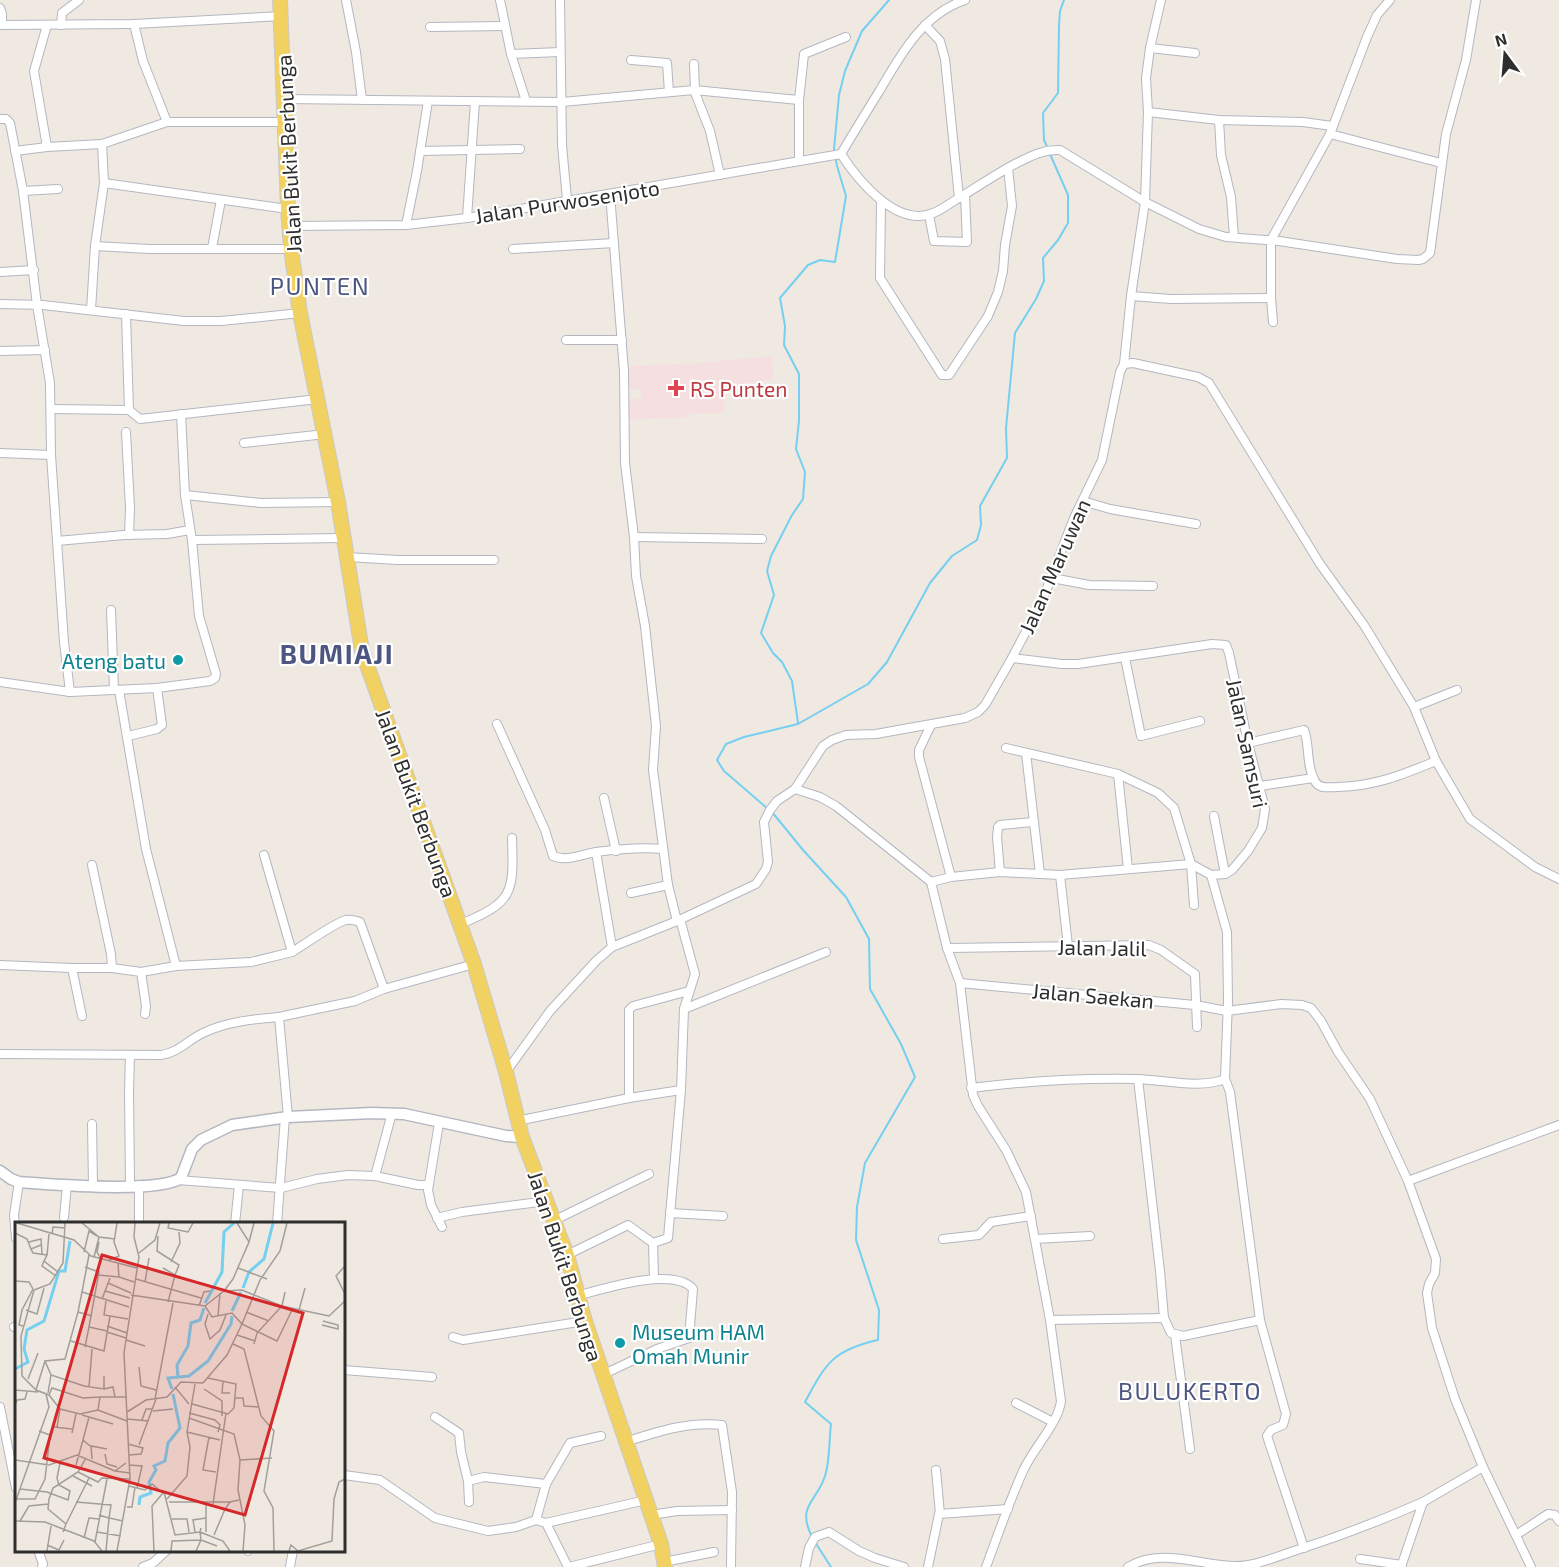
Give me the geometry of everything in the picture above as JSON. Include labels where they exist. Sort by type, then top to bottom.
[{"type":"main road","name":"Jalan Bukit Berbunga","points":[[280,0],[291,249],[300,313],[338,502],[362,651],[474,963],[506,1072],[522,1137],[567,1255],[585,1322],[661,1544],[665,1564]]},
{"type":"street","points":[[61,25],[62,13],[79,0]]},
{"type":"street","points":[[346,0],[356,51],[362,100]]},
{"type":"street","points":[[500,0],[511,54],[526,101]]},
{"type":"street","points":[[560,0],[562,145],[567,200]]},
{"type":"street","points":[[965,0],[946,4],[905,48],[836,154],[881,202],[916,216],[929,215],[1036,153],[1049,149],[1060,150],[1145,202],[1199,230],[1217,235],[1271,240],[1397,259],[1424,259],[1430,253],[1446,134],[1466,60],[1476,0]]},
{"type":"street","name":"Jalan Maruwan","points":[[612,947],[679,920],[756,884],[768,862],[764,822],[766,816],[777,801],[795,789],[823,746],[838,736],[876,734],[965,718],[978,712],[985,705],[1012,658],[1052,578],[1074,518],[1101,460],[1118,377],[1124,364],[1145,202],[1148,112],[1146,78],[1161,0]]},
{"type":"street","points":[[1274,322],[1271,298],[1271,240],[1331,130],[1377,15],[1390,0]]},
{"type":"street","points":[[0,8],[2,25],[134,24],[282,16]]},
{"type":"street","points":[[134,24],[143,61],[167,122]]},
{"type":"street","points":[[47,25],[34,71],[47,147]]},
{"type":"street","points":[[925,25],[940,41],[945,58],[967,242],[933,241],[929,215]]},
{"type":"street","points":[[430,27],[505,26]]},
{"type":"street","points":[[799,160],[799,100],[805,52],[846,37]]},
{"type":"street","points":[[1150,48],[1195,53]]},
{"type":"street","points":[[511,54],[560,52]]},
{"type":"street","points":[[631,60],[667,63],[669,92]]},
{"type":"street","points":[[694,64],[694,90],[710,131],[720,175]]},
{"type":"street","points":[[284,99],[562,102],[694,90],[799,100]]},
{"type":"street","points":[[406,225],[428,101]]},
{"type":"street","points":[[467,218],[475,101]]},
{"type":"street","points":[[1148,112],[1219,120],[1303,122],[1441,163]]},
{"type":"street","points":[[0,119],[6,119],[10,123],[23,191],[37,305],[50,383],[51,455],[64,642],[70,692]]},
{"type":"street","points":[[1219,120],[1221,155],[1231,197],[1234,237]]},
{"type":"street","points":[[15,151],[102,144],[167,122],[284,122]]},
{"type":"street","points":[[91,310],[95,246],[104,183],[102,144]]},
{"type":"street","points":[[420,152],[520,149]]},
{"type":"street","name":"Jalan Purwosenjoto","points":[[290,226],[406,225],[467,218],[836,154]]},
{"type":"street","points":[[881,202],[880,278],[942,375],[946,376],[967,351],[988,316],[998,292],[1012,206],[1008,168]]},
{"type":"street","points":[[104,183],[288,209]]},
{"type":"street","points":[[23,191],[58,189]]},
{"type":"street","points":[[610,194],[622,340],[625,463],[656,726],[653,770],[668,885],[695,974],[684,1009],[681,1090],[668,1238],[653,1243]]},
{"type":"street","points":[[212,248],[221,200]]},
{"type":"street","points":[[513,249],[614,243]]},
{"type":"street","points":[[95,246],[149,249],[291,249]]},
{"type":"street","points":[[0,272],[34,270]]},
{"type":"street","points":[[1131,296],[1171,299],[1271,298]]},
{"type":"street","points":[[0,304],[37,305],[184,321],[221,321],[300,313]]},
{"type":"street","points":[[126,314],[129,410],[136,417],[145,420],[318,399]]},
{"type":"street","points":[[566,340],[622,340]]},
{"type":"street","points":[[0,351],[45,350]]},
{"type":"street","points":[[1124,364],[1133,363],[1207,380],[1320,564],[1364,625],[1414,707],[1436,761],[1470,819],[1535,867],[1559,879]]},
{"type":"street","points":[[51,409],[129,410]]},
{"type":"street","points":[[0,682],[70,692],[157,688],[210,681],[216,677],[199,616],[185,495],[181,414]]},
{"type":"street","points":[[126,432],[130,507],[129,535]]},
{"type":"street","points":[[244,442],[325,434]]},
{"type":"street","points":[[0,453],[51,455]]},
{"type":"street","points":[[185,495],[261,503],[338,502]]},
{"type":"street","points":[[1083,501],[1110,509],[1196,524]]},
{"type":"street","points":[[57,541],[166,534],[190,530]]},
{"type":"street","points":[[634,537],[762,539]]},
{"type":"street","points":[[192,540],[344,538]]},
{"type":"street","points":[[347,557],[398,560],[494,560]]},
{"type":"street","points":[[1052,578],[1089,585],[1153,586]]},
{"type":"street","points":[[111,610],[117,690],[128,736],[147,849],[176,966]]},
{"type":"street","name":"Jalan Samsuri","points":[[1012,658],[1062,664],[1125,658],[1212,644],[1226,645],[1265,809],[1264,822],[1248,851],[1232,870],[1225,874]]},
{"type":"street","points":[[1125,658],[1141,736],[1200,721]]},
{"type":"street","points":[[128,736],[157,729],[162,725],[157,688]]},
{"type":"street","points":[[1414,707],[1457,690]]},
{"type":"street","points":[[497,724],[545,830],[553,856],[562,858],[616,850],[663,849]]},
{"type":"street","points":[[931,725],[919,750],[919,757],[951,877]]},
{"type":"street","points":[[1248,743],[1304,729],[1313,778],[1320,787],[1355,787],[1381,783],[1436,761]]},
{"type":"street","points":[[1006,748],[1118,774],[1158,793],[1174,808],[1191,864],[1194,905]]},
{"type":"street","points":[[1026,753],[1040,874]]},
{"type":"street","points":[[1118,774],[1128,869]]},
{"type":"street","points":[[1260,786],[1313,778]]},
{"type":"street","points":[[795,789],[820,797],[836,806],[931,882],[948,948],[960,983],[971,1088],[978,1106],[1024,1184],[1050,1320],[1061,1401],[1059,1412],[1023,1470],[986,1567]]},
{"type":"street","points":[[604,798],[616,850]]},
{"type":"street","points":[[931,882],[951,877],[1000,872],[1060,875],[1191,864],[1211,875],[1225,874],[1214,816]]},
{"type":"street","points":[[1000,872],[998,827],[1033,822]]},
{"type":"street","points":[[461,924],[490,912],[504,900],[511,882],[512,838]]},
{"type":"street","points":[[506,1072],[550,1011],[612,947],[596,852]]},
{"type":"street","points":[[264,855],[292,952]]},
{"type":"street","points":[[92,865],[112,968]]},
{"type":"street","points":[[1060,875],[1068,946]]},
{"type":"street","points":[[1211,875],[1227,932],[1225,1079],[1230,1092],[1260,1320],[1286,1414],[1283,1425],[1269,1432],[1267,1436],[1304,1548]]},
{"type":"street","points":[[631,893],[668,885]]},
{"type":"street","points":[[0,964],[112,968],[141,972],[176,966],[251,962],[292,952],[349,919],[360,922],[384,989]]},
{"type":"street","name":"Jalan Jalil","points":[[948,948],[1143,945],[1154,947],[1194,972],[1197,980],[1195,1005],[1197,1027]]},
{"type":"street","points":[[684,1009],[826,952]]},
{"type":"street","points":[[0,1054],[167,1054],[212,1029],[251,1019],[279,1017],[355,1001],[384,989],[474,963]]},
{"type":"street","points":[[72,968],[82,1016]]},
{"type":"street","points":[[141,972],[145,1014]]},
{"type":"street","name":"Jalan Saekan","points":[[960,983],[1195,1005],[1227,1011],[1281,1004],[1311,1008],[1370,1099],[1408,1181],[1436,1259],[1436,1273],[1429,1284],[1427,1293],[1432,1328],[1455,1399],[1483,1467],[1531,1567]]},
{"type":"street","points":[[629,1098],[629,1010],[633,1006],[689,991]]},
{"type":"street","points":[[277,1222],[287,1117],[279,1017]]},
{"type":"street","points":[[130,1055],[135,1186],[139,1222]]},
{"type":"street","points":[[971,1088],[1018,1082],[1138,1079],[1211,1084],[1225,1079]]},
{"type":"street","points":[[1138,1079],[1164,1318],[1168,1331],[1175,1335],[1222,1329],[1260,1320]]},
{"type":"street","points":[[517,1121],[681,1090]]},
{"type":"street","points":[[177,1180],[183,1174],[192,1149],[199,1142],[232,1125],[287,1117],[340,1113],[392,1113],[506,1136],[522,1137]]},
{"type":"street","points":[[375,1176],[392,1113]]},
{"type":"street","points":[[439,1123],[428,1185],[431,1205],[442,1227]]},
{"type":"street","points":[[92,1124],[93,1186]]},
{"type":"street","points":[[1408,1181],[1559,1125]]},
{"type":"street","points":[[0,1171],[10,1179],[19,1182],[93,1186],[135,1186],[177,1180],[281,1188],[327,1177],[375,1176],[428,1185]]},
{"type":"street","points":[[555,1220],[649,1174]]},
{"type":"street","points":[[15,1226],[14,1215],[19,1182]]},
{"type":"street","points":[[64,1217],[67,1185]]},
{"type":"street","points":[[235,1222],[239,1185]]},
{"type":"street","points":[[437,1218],[462,1212],[547,1201]]},
{"type":"street","points":[[670,1213],[723,1216]]},
{"type":"street","points":[[943,1239],[979,1234],[991,1222],[1031,1216]]},
{"type":"street","points":[[567,1255],[628,1225],[653,1243]]},
{"type":"street","points":[[1035,1239],[1090,1236]]},
{"type":"street","points":[[653,1243],[654,1279]]},
{"type":"street","points":[[577,1296],[609,1287],[654,1279],[672,1280],[692,1287],[690,1337],[657,1349],[602,1375]]},
{"type":"street","points":[[1050,1320],[1164,1318]]},
{"type":"street","points":[[453,1337],[463,1340],[585,1322]]},
{"type":"street","points":[[1175,1335],[1190,1449]]},
{"type":"street","points":[[345,1370],[432,1377]]},
{"type":"street","points":[[1017,1403],[1053,1422]]},
{"type":"street","points":[[0,1407],[15,1483]]},
{"type":"street","points":[[435,1417],[459,1433],[468,1481],[469,1502]]},
{"type":"street","points":[[625,1442],[668,1429],[694,1425],[722,1425],[732,1492],[731,1567]]},
{"type":"street","points":[[536,1520],[546,1484],[571,1441],[601,1436]]},
{"type":"street","points":[[1128,1567],[1150,1558],[1197,1560],[1233,1566],[1257,1565],[1371,1525],[1423,1502],[1483,1467]]},
{"type":"street","points":[[929,1566],[940,1514],[936,1470]]},
{"type":"street","points":[[345,1474],[380,1480],[435,1518],[488,1531],[516,1527],[536,1520],[546,1523],[646,1500]]},
{"type":"street","points":[[468,1481],[484,1477],[546,1484]]},
{"type":"street","points":[[1360,1559],[1402,1566],[1423,1502]]},
{"type":"street","points":[[940,1514],[1008,1509]]},
{"type":"street","points":[[651,1515],[677,1511],[732,1510]]},
{"type":"street","points":[[1516,1535],[1548,1514],[1555,1515],[1559,1521]]},
{"type":"street","points":[[546,1523],[568,1567],[661,1544]]},
{"type":"street","points":[[806,1567],[813,1540],[823,1533],[831,1532],[859,1551],[904,1567]]},
{"type":"street","points":[[38,1552],[42,1567]]},
{"type":"street","points":[[143,1567],[153,1563],[166,1552]]},
{"type":"street","points":[[290,1567],[293,1552]]},
{"type":"street","points":[[665,1564],[714,1552]]},
{"type":"shaded area","name":"RS Punten","points":[[772,356],[773,379],[725,387],[724,413],[690,413],[689,417],[628,420],[627,399],[641,399],[641,389],[628,389],[628,366],[700,363]]},
{"type":"waterway","points":[[798,723],[792,681],[782,662],[773,653],[761,633],[774,595],[767,571],[771,556],[803,499],[805,472],[796,449],[799,421],[799,374],[784,345],[785,326],[780,298],[808,265],[820,260],[835,262],[846,196],[834,149],[839,95],[845,71],[862,31],[889,0]]},
{"type":"waterway","points":[[1048,149],[1044,140],[1043,113],[1058,93],[1059,25],[1064,0]]},
{"type":"waterway","points":[[768,809],[724,771],[717,760],[726,744],[744,737],[798,724],[868,684],[887,662],[930,583],[952,556],[977,540],[981,525],[980,506],[1007,458],[1006,428],[1015,333],[1044,281],[1043,258],[1068,223],[1068,195],[1050,154]]},
{"type":"waterway","points":[[772,812],[846,897],[869,939],[870,989],[901,1044],[915,1077],[865,1163],[857,1207],[856,1240],[879,1310],[878,1340],[851,1348],[832,1360],[805,1402],[831,1424],[827,1470],[807,1510],[806,1518],[812,1537]]},
{"type":"waterway","points":[[815,1542],[831,1567]]},
{"type":"place","name":"RS Punten","points":[[676,388]]},
{"type":"place","name":"Ateng batu","points":[[178,660]]},
{"type":"place","name":"Museum HAM Omah Munir","points":[[620,1343]]},
{"type":"district","name":"PUNTEN","points":[[320,285]]},
{"type":"district","name":"BUMIAJI","points":[[337,653]]},
{"type":"district","name":"BULUKERTO","points":[[1190,1390]]}]
